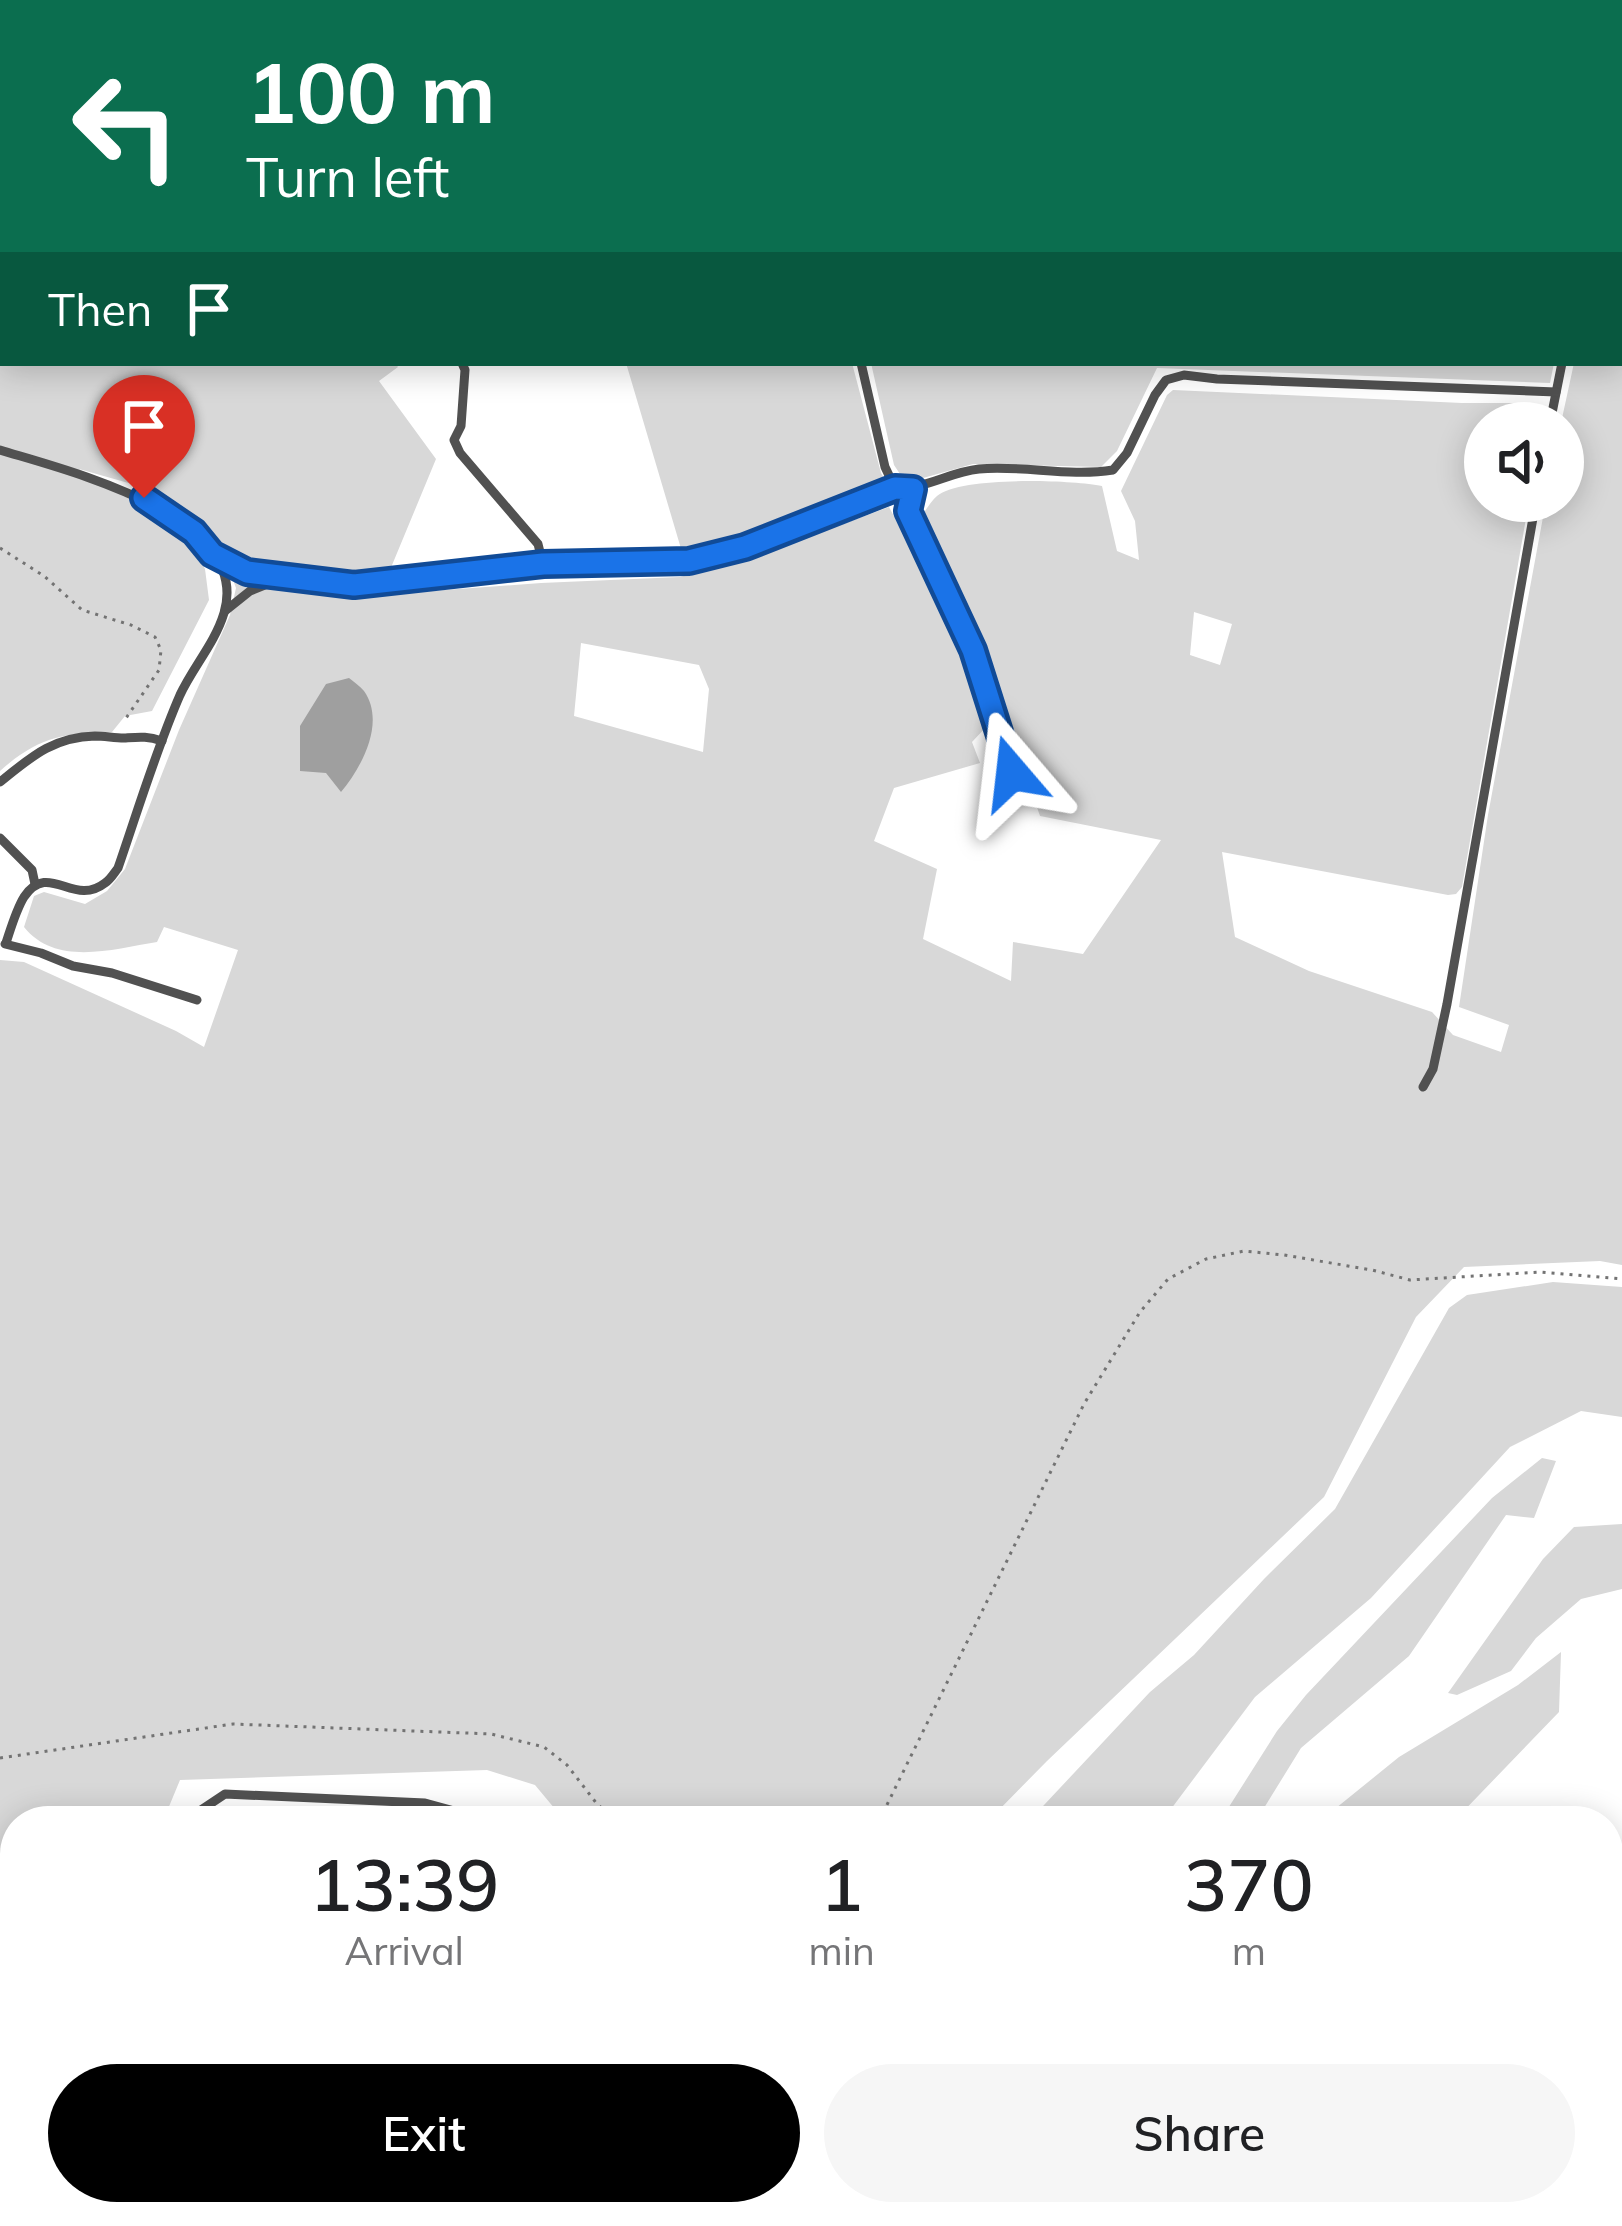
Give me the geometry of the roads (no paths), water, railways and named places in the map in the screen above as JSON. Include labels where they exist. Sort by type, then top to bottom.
[{"type":"lane","points":[[463,366],[461,426],[454,440],[538,544],[543,564]]},
{"type":"lane","points":[[862,366],[885,467],[895,488]]},
{"type":"lane","points":[[1554,402],[1561,366]]},
{"type":"lane","points":[[212,554],[247,572],[354,585],[543,564],[689,561],[745,547],[895,488],[913,489],[978,470],[1112,470],[1127,453],[1166,380],[1184,375],[1556,392]]},
{"type":"lane","points":[[0,450],[144,498],[194,532],[224,571],[225,611]]},
{"type":"lane","points":[[913,489],[908,511],[973,650],[1012,773]]},
{"type":"lane","points":[[1423,1087],[1433,1069],[1447,1004],[1532,522]]},
{"type":"lane","points":[[197,1000],[3,945],[22,899],[35,884],[50,881],[80,893],[104,885],[118,868],[182,690],[225,611],[250,591],[285,577]]},
{"type":"lane","points":[[0,782],[58,741],[146,735],[162,741]]},
{"type":"lane","points":[[0,838],[32,870],[35,884]]},
{"type":"lane","points":[[207,1806],[225,1794],[436,1806]]}]
